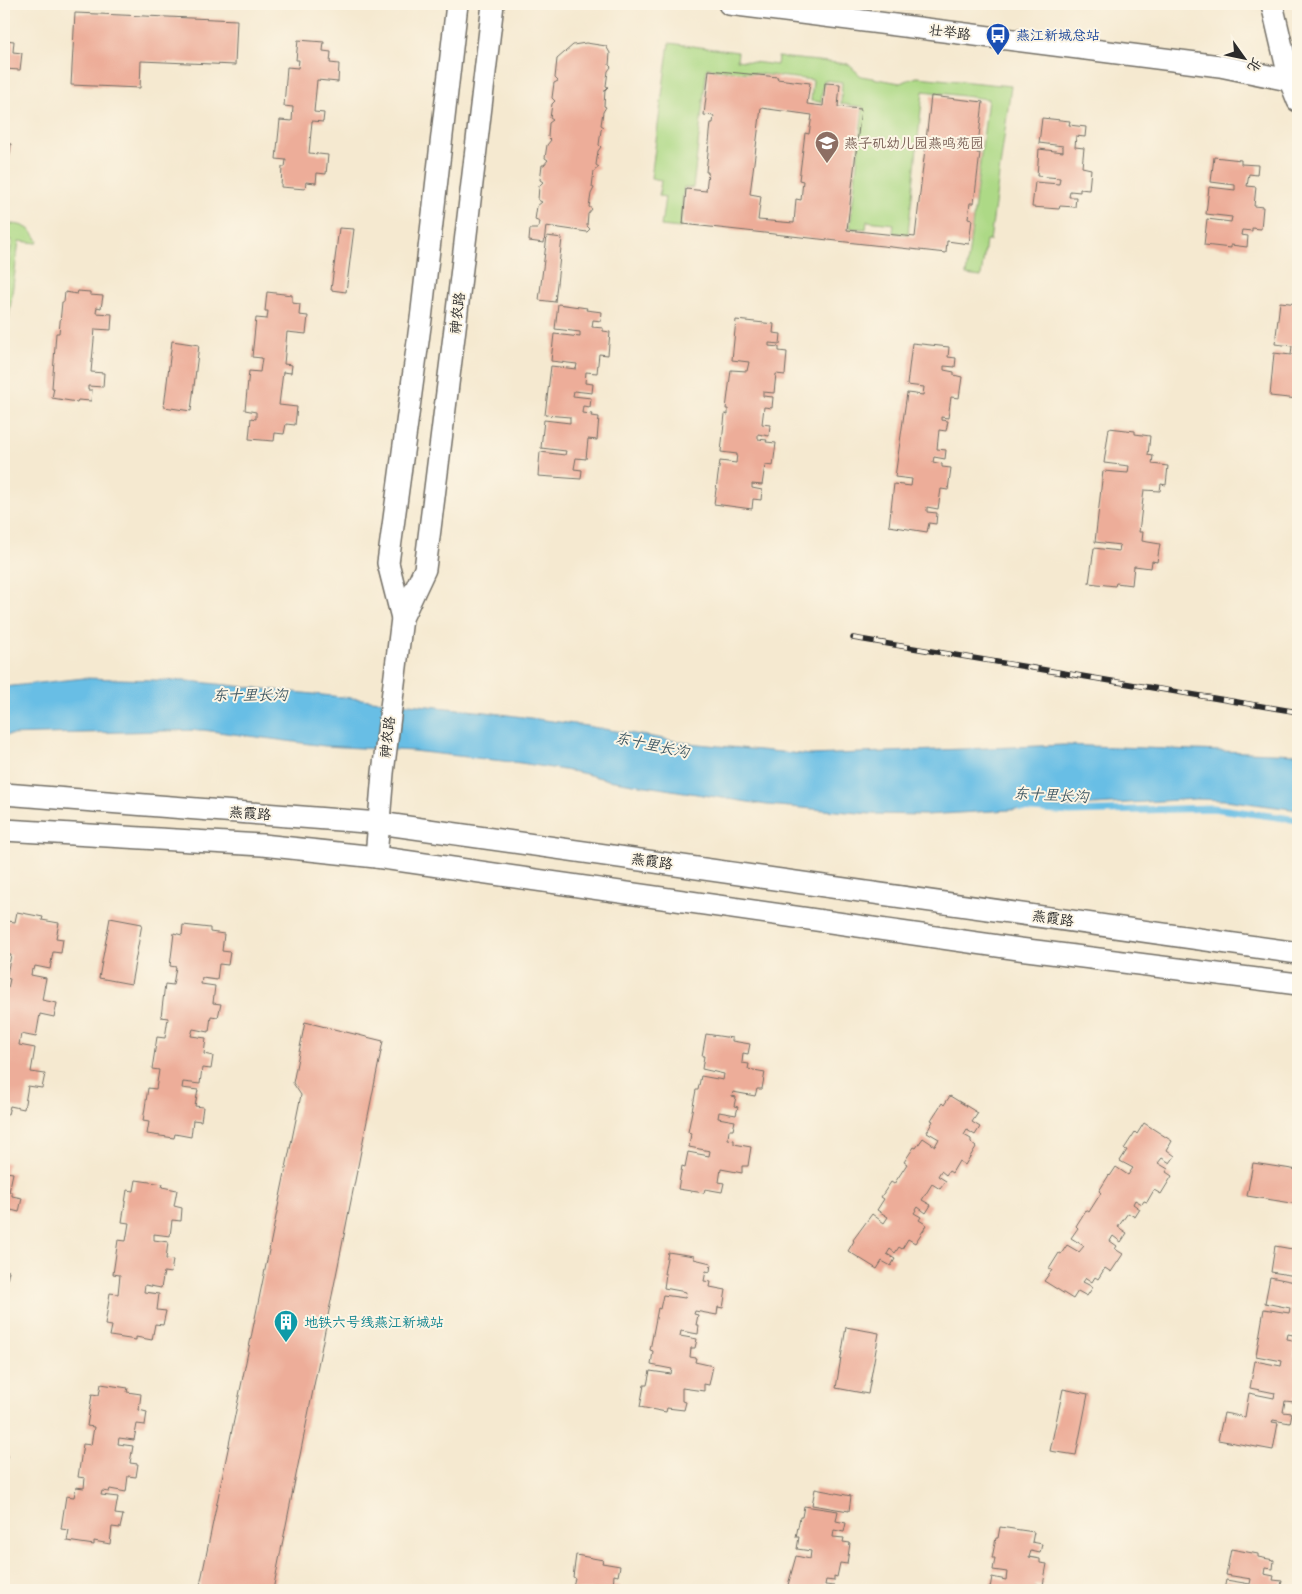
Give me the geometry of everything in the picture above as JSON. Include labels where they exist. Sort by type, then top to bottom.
[{"type":"street","name":"神农路","points":[[402,618],[388,563],[421,319],[458,4]]},
{"type":"street","name":"神农路","points":[[376,857],[383,773],[402,618],[425,569],[493,4]]},
{"type":"street","name":"壮举路","points":[[729,4],[1220,66],[1294,82]]},
{"type":"street","points":[[1272,4],[1298,101]]},
{"type":"street","name":"燕霞路","points":[[4,794],[379,823],[1298,953]]},
{"type":"street","points":[[4,830],[262,845],[376,857],[1019,949],[1298,984]]},
{"type":"green space","points":[[669,43],[738,52],[737,60],[777,65],[778,57],[848,64],[861,76],[900,83],[917,77],[1011,86],[990,241],[986,241],[981,277],[966,275],[988,99],[923,91],[908,234],[893,233],[894,224],[867,221],[866,229],[850,228],[863,107],[841,104],[842,82],[824,80],[821,102],[811,101],[813,80],[707,68],[693,188],[684,187],[680,228],[661,226],[665,197],[659,196],[661,180],[651,178]]},
{"type":"green space","points":[[10,224],[27,228],[38,241],[37,243],[19,241],[4,354],[4,300],[12,240],[4,239],[4,227]]},
{"type":"water","points":[[84,678],[188,681],[486,712],[688,743],[811,755],[1064,745],[1298,754],[1298,810],[1226,800],[1195,799],[925,815],[871,814],[767,805],[608,780],[582,773],[521,763],[413,751],[325,746],[203,730],[4,735],[4,687]]},
{"type":"building","points":[[75,13],[237,20],[235,65],[141,61],[140,88],[71,85]]},
{"type":"building","points":[[4,32],[6,32],[5,40],[14,41],[13,52],[22,53],[20,70],[4,69]]},
{"type":"building","points":[[298,40],[324,42],[323,51],[331,52],[330,63],[339,64],[338,82],[317,80],[314,112],[324,113],[323,122],[312,121],[309,153],[328,155],[326,174],[317,173],[316,183],[306,182],[305,189],[281,187],[282,167],[285,167],[286,160],[276,159],[280,120],[292,121],[293,107],[284,106],[287,67],[298,68],[299,60],[296,60]]},
{"type":"building","points":[[586,43],[606,46],[610,53],[609,65],[611,67],[608,71],[606,86],[608,87],[605,90],[604,106],[606,107],[603,112],[601,125],[604,127],[601,130],[599,145],[601,147],[598,151],[596,165],[599,167],[594,171],[592,187],[594,188],[589,207],[592,209],[588,214],[587,226],[590,229],[587,232],[546,226],[544,243],[529,241],[530,229],[537,229],[540,222],[535,220],[537,206],[542,202],[538,200],[539,186],[543,182],[540,180],[542,165],[548,160],[545,158],[547,145],[551,140],[548,137],[549,123],[553,120],[550,118],[552,104],[555,101],[552,98],[554,83],[558,81],[555,78],[557,59],[573,45]]},
{"type":"building","points":[[709,70],[778,77],[777,79],[810,83],[807,104],[823,106],[825,83],[840,84],[838,107],[861,109],[847,230],[915,237],[931,96],[983,102],[977,153],[980,153],[974,203],[970,203],[968,218],[972,219],[969,244],[947,241],[946,253],[683,224],[686,189],[706,191],[711,123],[713,123],[714,116],[704,115]],"holes":[[[761,108],[812,115],[809,134],[805,133],[799,180],[803,181],[801,200],[796,199],[794,223],[758,220],[761,196],[750,194]]]},
{"type":"building","points":[[1042,118],[1070,121],[1069,125],[1086,127],[1085,137],[1076,136],[1075,147],[1084,148],[1082,167],[1091,169],[1089,190],[1080,189],[1080,192],[1070,191],[1069,197],[1076,197],[1075,207],[1060,206],[1059,209],[1032,207],[1035,182],[1059,184],[1060,178],[1037,176],[1039,149],[1063,152],[1063,146],[1039,143]]},
{"type":"building","points":[[4,143],[11,144],[9,161],[4,161]]},
{"type":"building","points":[[1214,157],[1241,160],[1241,164],[1258,165],[1257,175],[1249,174],[1247,186],[1256,187],[1254,206],[1263,207],[1261,229],[1252,228],[1252,231],[1242,230],[1241,235],[1248,236],[1247,247],[1231,245],[1231,248],[1204,245],[1207,219],[1231,222],[1232,217],[1206,214],[1209,187],[1235,190],[1235,185],[1211,182]]},
{"type":"building","points":[[339,228],[354,229],[346,292],[331,290]]},
{"type":"building","points":[[547,236],[562,238],[555,302],[539,300]]},
{"type":"building","points":[[78,291],[90,292],[90,295],[103,296],[101,308],[97,307],[96,313],[112,314],[111,330],[95,329],[91,372],[104,373],[103,387],[88,386],[88,390],[92,390],[91,401],[78,400],[77,402],[52,398],[54,388],[52,388],[56,333],[59,333],[62,302],[64,302],[65,292],[77,294]]},
{"type":"building","points":[[267,292],[292,295],[292,303],[300,304],[299,315],[308,316],[306,334],[287,332],[284,364],[292,365],[291,373],[283,372],[279,405],[297,407],[295,425],[286,424],[284,434],[275,433],[274,441],[249,439],[251,418],[256,419],[256,412],[245,410],[249,371],[260,372],[262,358],[252,357],[256,318],[267,319],[268,311],[265,311]]},
{"type":"building","points":[[1280,302],[1298,304],[1298,399],[1270,396],[1274,353],[1291,355],[1292,346],[1275,344]]},
{"type":"building","points":[[558,304],[602,312],[601,321],[593,320],[592,327],[603,328],[603,331],[610,332],[608,355],[599,354],[597,373],[586,372],[585,383],[593,384],[592,393],[574,391],[573,396],[591,398],[590,407],[583,406],[582,413],[599,417],[597,440],[588,439],[586,459],[576,458],[574,469],[582,470],[581,479],[538,476],[540,452],[565,455],[566,451],[541,448],[544,420],[570,423],[570,417],[545,415],[551,366],[576,369],[577,364],[551,361],[554,334],[580,337],[580,332],[555,329]]},
{"type":"building","points":[[736,320],[774,324],[773,333],[781,334],[780,344],[769,343],[769,346],[779,347],[779,351],[787,352],[785,375],[776,374],[774,393],[763,392],[763,396],[773,397],[772,408],[764,407],[762,424],[770,425],[769,436],[758,434],[758,439],[776,443],[773,466],[765,465],[762,485],[752,484],[752,488],[762,490],[761,500],[753,499],[752,509],[714,504],[720,461],[736,463],[737,454],[721,452],[725,414],[728,415],[728,409],[726,409],[731,370],[747,371],[749,362],[732,360]]},
{"type":"building","points":[[172,341],[199,345],[191,411],[164,407]]},
{"type":"building","points":[[912,343],[949,347],[948,357],[956,358],[955,367],[944,366],[944,370],[954,372],[954,375],[962,377],[959,398],[951,397],[948,418],[941,417],[941,420],[948,421],[946,431],[939,430],[937,449],[946,450],[945,459],[934,457],[933,462],[942,464],[942,467],[951,468],[948,490],[941,489],[938,509],[927,507],[927,512],[937,513],[936,524],[929,523],[927,532],[889,526],[894,484],[911,486],[912,479],[895,477],[907,393],[923,395],[924,387],[907,385]]},
{"type":"building","points":[[1109,428],[1135,431],[1135,434],[1150,436],[1148,455],[1153,456],[1152,464],[1168,466],[1166,485],[1161,484],[1160,491],[1144,490],[1139,532],[1143,532],[1142,541],[1160,544],[1157,562],[1152,561],[1151,568],[1134,566],[1132,585],[1116,583],[1115,586],[1089,583],[1094,548],[1119,551],[1120,545],[1095,542],[1103,471],[1128,473],[1129,466],[1104,463]]},
{"type":"building","points":[[17,912],[43,917],[42,920],[59,923],[56,938],[63,939],[61,953],[53,952],[50,969],[35,966],[34,970],[32,969],[31,975],[46,978],[42,1000],[57,1003],[54,1017],[40,1014],[36,1037],[21,1034],[19,1045],[35,1048],[31,1072],[45,1074],[42,1088],[28,1086],[24,1109],[10,1106],[8,1114],[4,1113],[4,987],[8,988],[10,979],[6,978],[11,955],[4,954],[4,946],[8,921],[15,922]]},
{"type":"building","points":[[110,918],[142,924],[131,984],[99,978]]},
{"type":"building","points":[[183,925],[210,928],[210,932],[224,934],[222,951],[230,952],[228,965],[219,964],[217,980],[202,978],[201,984],[215,986],[213,1003],[221,1004],[218,1017],[211,1016],[209,1032],[193,1029],[191,1036],[206,1038],[204,1054],[213,1056],[211,1069],[202,1068],[200,1084],[183,1082],[182,1088],[198,1090],[195,1106],[203,1107],[201,1121],[193,1120],[191,1137],[175,1134],[174,1138],[147,1134],[149,1122],[143,1121],[148,1088],[156,1089],[159,1070],[152,1069],[157,1037],[165,1038],[168,1018],[161,1017],[165,984],[173,985],[176,967],[170,966],[174,933],[182,935]]},
{"type":"building","name":"地铁六号线燕江新城站","points":[[305,1022],[383,1041],[273,1590],[199,1590],[301,1095],[293,1083]]},
{"type":"building","points":[[706,1034],[732,1038],[732,1041],[750,1044],[748,1054],[743,1053],[742,1063],[749,1064],[748,1069],[765,1072],[762,1089],[757,1089],[755,1096],[733,1092],[732,1096],[736,1097],[734,1106],[738,1107],[736,1115],[719,1112],[718,1118],[735,1121],[733,1130],[729,1130],[728,1139],[734,1140],[734,1144],[751,1147],[748,1166],[742,1166],[742,1173],[721,1169],[719,1182],[724,1183],[722,1192],[705,1189],[704,1193],[678,1189],[682,1166],[685,1167],[688,1152],[709,1156],[710,1151],[689,1147],[691,1133],[688,1132],[696,1090],[698,1090],[701,1076],[723,1080],[724,1074],[702,1069]]},
{"type":"building","points":[[950,1096],[978,1113],[972,1122],[980,1127],[975,1135],[967,1130],[964,1135],[971,1139],[971,1143],[976,1147],[965,1165],[959,1161],[952,1173],[949,1171],[946,1175],[941,1171],[938,1176],[946,1181],[940,1189],[932,1184],[922,1200],[931,1205],[926,1213],[918,1207],[914,1213],[921,1217],[919,1220],[927,1225],[915,1243],[908,1239],[902,1249],[899,1247],[895,1253],[890,1249],[887,1254],[895,1259],[891,1266],[882,1261],[877,1269],[848,1251],[853,1240],[872,1214],[884,1223],[888,1217],[877,1210],[884,1199],[881,1197],[891,1182],[894,1184],[907,1164],[904,1162],[914,1147],[916,1148],[923,1138],[935,1146],[939,1139],[927,1132],[933,1121],[931,1120],[942,1103],[944,1105]]},
{"type":"building","points":[[1144,1123],[1172,1141],[1167,1150],[1175,1156],[1170,1163],[1162,1158],[1158,1163],[1168,1169],[1166,1172],[1172,1176],[1161,1194],[1154,1190],[1147,1202],[1144,1201],[1142,1204],[1135,1200],[1133,1204],[1140,1209],[1135,1217],[1128,1213],[1118,1227],[1127,1233],[1121,1242],[1113,1236],[1110,1241],[1117,1246],[1115,1249],[1123,1254],[1111,1272],[1105,1268],[1098,1279],[1095,1277],[1092,1282],[1086,1278],[1083,1282],[1093,1287],[1087,1296],[1078,1291],[1073,1299],[1044,1281],[1052,1270],[1049,1269],[1059,1253],[1061,1254],[1067,1245],[1079,1252],[1084,1246],[1071,1238],[1078,1228],[1076,1226],[1086,1210],[1089,1212],[1101,1193],[1099,1191],[1116,1167],[1128,1175],[1133,1168],[1120,1161],[1127,1150],[1124,1149],[1135,1132],[1137,1134]]},
{"type":"building","points":[[4,1162],[8,1163],[6,1172],[13,1173],[9,1192],[12,1192],[12,1196],[22,1198],[19,1212],[7,1209],[5,1220]]},
{"type":"building","points":[[1253,1163],[1298,1170],[1298,1204],[1247,1196]]},
{"type":"building","points":[[136,1180],[163,1184],[162,1187],[177,1190],[174,1206],[182,1208],[181,1221],[172,1220],[170,1236],[154,1234],[154,1240],[168,1242],[166,1259],[173,1260],[171,1273],[164,1272],[161,1288],[145,1285],[144,1292],[159,1294],[157,1310],[166,1311],[163,1325],[155,1324],[152,1340],[136,1337],[136,1340],[110,1336],[112,1326],[105,1325],[110,1293],[118,1294],[120,1275],[113,1274],[118,1240],[126,1241],[129,1223],[122,1222],[127,1190],[134,1191]]},
{"type":"building","points":[[1275,1246],[1298,1250],[1298,1336],[1288,1334],[1287,1339],[1298,1341],[1298,1351],[1295,1350],[1294,1357],[1298,1358],[1298,1391],[1297,1397],[1294,1397],[1294,1402],[1285,1401],[1283,1412],[1292,1413],[1290,1423],[1273,1420],[1272,1422],[1278,1423],[1273,1450],[1218,1440],[1224,1413],[1245,1417],[1249,1393],[1274,1398],[1275,1393],[1250,1388],[1255,1361],[1281,1366],[1282,1361],[1256,1356],[1264,1309],[1289,1313],[1290,1308],[1265,1303],[1270,1277],[1295,1282],[1296,1276],[1271,1272]]},
{"type":"building","points":[[668,1252],[694,1256],[694,1259],[711,1263],[710,1272],[706,1271],[704,1281],[711,1282],[710,1287],[726,1290],[723,1308],[718,1307],[717,1315],[695,1311],[694,1314],[698,1315],[696,1325],[699,1325],[698,1334],[681,1331],[680,1336],[697,1339],[695,1348],[691,1348],[690,1357],[696,1358],[695,1362],[713,1366],[709,1385],[704,1384],[704,1391],[682,1388],[682,1401],[686,1402],[684,1410],[667,1408],[666,1412],[640,1407],[644,1385],[647,1385],[650,1371],[671,1374],[672,1369],[651,1365],[653,1351],[650,1350],[658,1308],[660,1309],[663,1295],[685,1298],[686,1292],[664,1288],[666,1274],[664,1274]]},
{"type":"building","points":[[4,1270],[9,1271],[6,1285],[4,1284]]},
{"type":"building","points":[[846,1327],[879,1333],[868,1394],[836,1388]]},
{"type":"building","points":[[101,1384],[128,1388],[127,1392],[141,1394],[139,1410],[147,1412],[145,1425],[137,1424],[134,1440],[119,1438],[118,1444],[133,1446],[130,1463],[138,1464],[136,1477],[128,1476],[126,1492],[110,1489],[109,1492],[102,1491],[101,1495],[118,1497],[115,1514],[123,1515],[120,1528],[112,1527],[110,1544],[94,1541],[94,1545],[67,1541],[69,1530],[61,1529],[66,1496],[74,1497],[76,1487],[84,1488],[85,1478],[78,1477],[83,1444],[91,1445],[94,1427],[87,1426],[92,1394],[99,1395]]},
{"type":"building","points":[[1063,1389],[1088,1394],[1076,1455],[1050,1451]]},
{"type":"building","points":[[4,1454],[8,1455],[5,1472],[4,1472]]},
{"type":"building","points":[[815,1489],[851,1496],[849,1511],[812,1505]]},
{"type":"building","points":[[804,1506],[838,1511],[836,1521],[846,1523],[844,1532],[834,1530],[833,1537],[844,1538],[843,1542],[850,1543],[847,1564],[840,1563],[837,1577],[834,1576],[834,1581],[826,1580],[825,1585],[834,1586],[833,1590],[790,1590],[791,1586],[788,1585],[796,1556],[810,1559],[811,1551],[797,1549],[799,1537],[796,1537]]},
{"type":"building","points":[[1000,1527],[1034,1532],[1032,1542],[1042,1544],[1040,1553],[1031,1551],[1029,1557],[1040,1559],[1040,1563],[1047,1564],[1043,1585],[1036,1584],[1035,1590],[987,1590],[990,1588],[992,1577],[1006,1580],[1007,1572],[993,1570],[995,1558],[992,1558]]},
{"type":"building","points":[[1231,1549],[1258,1554],[1258,1557],[1274,1560],[1273,1569],[1265,1568],[1264,1574],[1274,1576],[1273,1580],[1282,1581],[1280,1590],[1224,1590],[1226,1580],[1250,1584],[1251,1579],[1226,1575]]},
{"type":"building","points":[[576,1555],[603,1560],[602,1563],[620,1566],[618,1576],[614,1575],[613,1585],[619,1586],[618,1590],[572,1590],[575,1578],[573,1577]]},
{"type":"waterway","name":"东十里长沟","points":[[1021,808],[1070,812],[1213,808],[1298,820]]},
{"type":"railway","points":[[853,638],[1298,712]]},
{"type":"place","name":"燕江新城总站","points":[[998,56]]},
{"type":"place","name":"燕子矶幼儿园燕鸣苑园","points":[[827,164]]},
{"type":"place","name":"地铁六号线燕江新城站","points":[[286,1343]]}]
